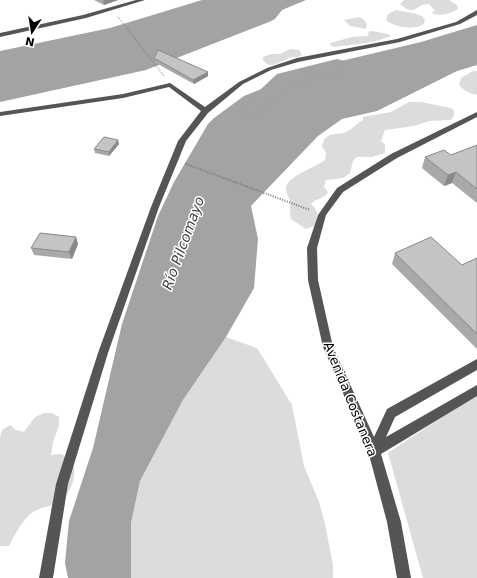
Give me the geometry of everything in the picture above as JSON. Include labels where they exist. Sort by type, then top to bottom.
[{"type":"street","points":[[0,35],[84,17],[142,0]]},
{"type":"street","points":[[46,578],[64,476],[103,353],[155,207],[182,141],[205,112],[241,83],[269,69],[297,60],[398,41],[458,23],[477,12]]},
{"type":"street","points":[[0,114],[123,96],[170,85],[205,112]]},
{"type":"street","name":"Avenida Costanera","points":[[404,578],[394,522],[374,451],[328,347],[313,280],[312,248],[322,215],[340,190],[394,156],[477,114]]},
{"type":"street","points":[[374,451],[391,413],[477,364]]},
{"type":"street","points":[[374,451],[477,390]]},
{"type":"path","points":[[112,8],[170,85]]},
{"type":"path","points":[[174,159],[322,215]]},
{"type":"shaded area","points":[[404,0],[449,0],[457,5],[458,9],[446,14],[436,15],[433,14],[432,12],[435,11],[429,4],[422,5],[414,10],[406,9],[400,4]]},
{"type":"shaded area","points":[[396,10],[422,16],[425,20],[424,24],[415,27],[405,27],[390,23],[386,20],[388,14]]},
{"type":"shaded area","points":[[359,17],[367,24],[366,29],[350,26],[344,20]]},
{"type":"shaded area","points":[[371,31],[388,34],[391,36],[373,42],[335,47],[331,46],[330,43],[352,37],[368,36],[369,34],[367,32]]},
{"type":"shaded area","points":[[290,49],[299,50],[302,55],[289,58],[273,65],[269,65],[263,60],[263,57],[271,54],[280,54]]},
{"type":"shaded area","points":[[473,71],[477,71],[477,95],[466,91],[459,84],[461,78]]},
{"type":"shaded area","points":[[409,102],[421,102],[451,108],[454,110],[454,115],[451,120],[429,121],[414,126],[385,130],[381,141],[385,145],[385,153],[372,157],[357,157],[353,161],[350,173],[343,178],[326,180],[324,187],[328,192],[327,194],[311,204],[317,211],[314,226],[306,229],[291,219],[290,201],[286,190],[287,185],[290,180],[296,176],[325,160],[326,153],[322,146],[326,137],[348,131],[363,120],[363,117],[391,112]]},
{"type":"shaded area","points":[[226,337],[257,348],[292,405],[304,466],[319,502],[325,524],[333,565],[333,578],[131,578],[131,523],[140,481],[183,400]]},
{"type":"shaded area","points":[[477,394],[477,578],[423,578],[388,453]]},
{"type":"shaded area","points":[[44,413],[52,413],[59,417],[59,426],[53,442],[51,455],[61,454],[71,461],[74,469],[72,486],[66,495],[58,502],[32,512],[20,526],[9,546],[0,546],[0,438],[2,430],[10,425],[16,430],[24,432],[35,417]]},
{"type":"water","points":[[202,0],[306,0],[282,10],[275,19],[269,22],[146,70],[0,102],[0,51],[110,28]]},
{"type":"water","points":[[477,25],[477,65],[457,71],[377,111],[342,119],[318,136],[251,206],[258,239],[254,288],[226,337],[183,400],[140,481],[131,523],[131,578],[68,578],[65,563],[69,521],[93,448],[122,324],[158,216],[174,182],[208,124],[244,96],[320,66],[421,42]]},
{"type":"building","points":[[158,50],[208,72],[193,80],[154,58]]},
{"type":"building","points":[[104,137],[118,140],[109,152],[94,149]]},
{"type":"building","points":[[477,145],[477,189],[456,172],[448,175],[425,157],[444,150],[451,155]]},
{"type":"building","points":[[40,233],[76,237],[69,252],[31,248]]},
{"type":"building","points":[[431,237],[462,265],[477,258],[477,334],[395,253]]},
{"type":"waterway","name":"Río Pilcomayo","points":[[253,109],[285,79],[337,66]]}]
